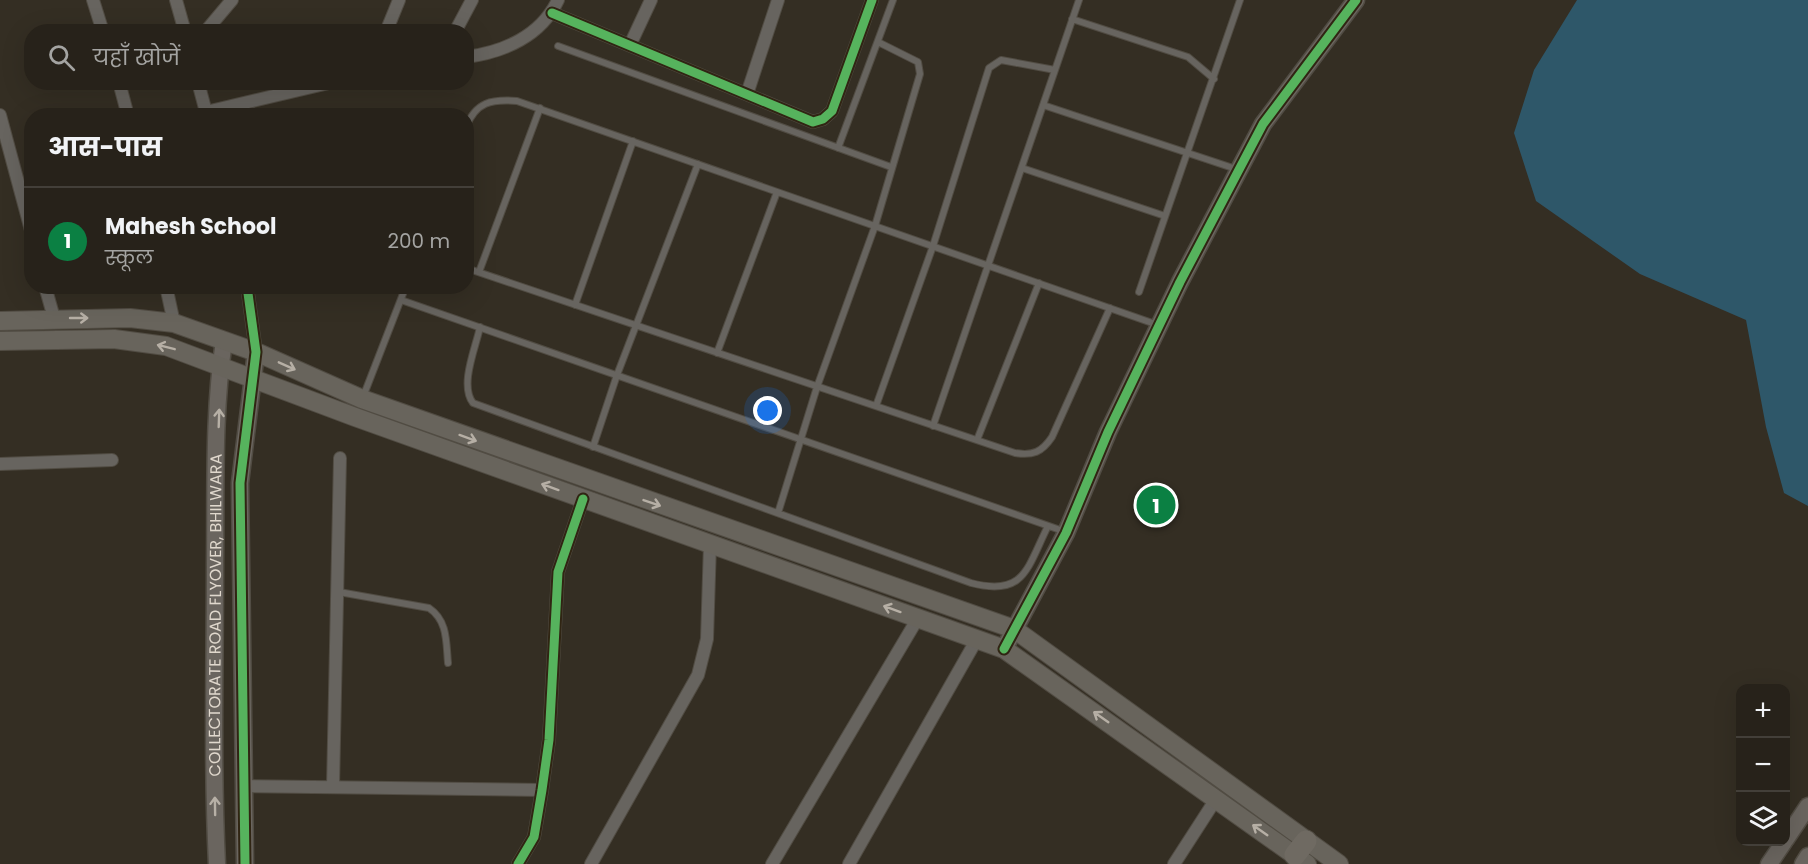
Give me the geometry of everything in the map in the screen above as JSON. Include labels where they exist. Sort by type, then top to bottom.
[{"type":"main road","points":[[0,321],[130,318],[174,323],[256,352],[362,399],[1014,629],[1303,853]]},
{"type":"main road","points":[[0,341],[114,339],[166,346],[355,417],[1004,649],[1216,799],[1303,853],[1339,864]]},
{"type":"street","points":[[93,0],[100,24]]},
{"type":"street","points":[[176,0],[183,24]]},
{"type":"street","points":[[212,24],[232,0]]},
{"type":"street","points":[[389,24],[399,0]]},
{"type":"street","points":[[459,24],[472,0]]},
{"type":"street","points":[[474,55],[511,46],[552,13],[558,0]]},
{"type":"street","points":[[630,45],[651,0]]},
{"type":"street","points":[[747,94],[778,0]]},
{"type":"street","points":[[552,13],[805,120],[818,121],[832,111],[872,0]]},
{"type":"street","points":[[1004,649],[1066,532],[1108,432],[1159,325],[1263,124],[1356,0]]},
{"type":"street","points":[[121,90],[126,108]]},
{"type":"street","points":[[200,90],[205,108]]},
{"type":"street","points":[[231,108],[302,90]]},
{"type":"street","points":[[0,115],[2,130],[24,206]]},
{"type":"street","points":[[47,294],[54,318]]},
{"type":"street","points":[[168,294],[174,323]]},
{"type":"street","points":[[244,864],[240,483],[256,352],[248,294]]},
{"type":"street","name":"COLLECTORATE ROAD FLYOVER, BHILWARA","points":[[217,864],[214,760],[215,644],[220,367],[225,341]]},
{"type":"street","points":[[333,787],[339,592],[340,459]]},
{"type":"street","points":[[0,464],[112,460]]},
{"type":"street","points":[[518,864],[534,837],[549,740],[558,572],[583,499]]},
{"type":"street","points":[[591,864],[698,675],[707,639],[710,544]]},
{"type":"street","points":[[772,864],[918,618]]},
{"type":"street","points":[[849,864],[977,639]]},
{"type":"street","points":[[244,786],[542,790]]},
{"type":"street","points":[[1174,864],[1216,799]]},
{"type":"street","points":[[1790,833],[1808,806]]},
{"type":"street","points":[[1769,864],[1781,846]]},
{"type":"street","points":[[1803,864],[1808,856]]},
{"type":"lane","points":[[838,148],[893,0]]},
{"type":"lane","points":[[933,426],[1079,0]]},
{"type":"lane","points":[[1139,292],[1240,0]]},
{"type":"lane","points":[[1072,19],[1188,57],[1214,79]]},
{"type":"lane","points":[[778,513],[817,387],[876,226],[920,68],[914,59],[878,42]]},
{"type":"lane","points":[[558,46],[891,167]]},
{"type":"lane","points":[[876,406],[933,246],[989,68],[1001,60],[1055,70]]},
{"type":"lane","points":[[474,112],[477,107],[487,102],[517,101],[540,108],[1159,325]]},
{"type":"lane","points":[[1043,105],[1239,170]]},
{"type":"lane","points":[[479,272],[540,108]]},
{"type":"lane","points":[[575,305],[633,141]]},
{"type":"lane","points":[[593,447],[617,375],[698,164]]},
{"type":"lane","points":[[1022,168],[1166,216]]},
{"type":"lane","points":[[717,353],[777,192]]},
{"type":"lane","points":[[474,270],[933,426],[1028,455],[1046,447],[1110,308]]},
{"type":"lane","points":[[977,440],[1038,283]]},
{"type":"lane","points":[[355,417],[403,294]]},
{"type":"lane","points":[[401,300],[1066,532]]},
{"type":"lane","points":[[480,327],[468,380],[468,397],[473,403],[989,587],[1004,587],[1016,582],[1048,526]]},
{"type":"lane","points":[[339,592],[429,608],[436,613],[445,628],[448,663]]},
{"type":"water","points":[[1577,0],[1808,0],[1808,506],[1784,493],[1766,427],[1746,320],[1640,274],[1536,201],[1514,133],[1534,70]]},
{"type":"cycle path","points":[[552,13],[813,122],[823,119],[832,111],[872,0]]},
{"type":"cycle path","points":[[1004,649],[1066,533],[1108,432],[1180,282],[1263,124],[1356,0]]},
{"type":"cycle path","points":[[245,864],[240,483],[256,352],[248,294]]},
{"type":"cycle path","points":[[518,864],[534,837],[549,740],[558,572],[583,499]]},
{"type":"place","name":"Mahesh School","points":[[1156,505]]}]
